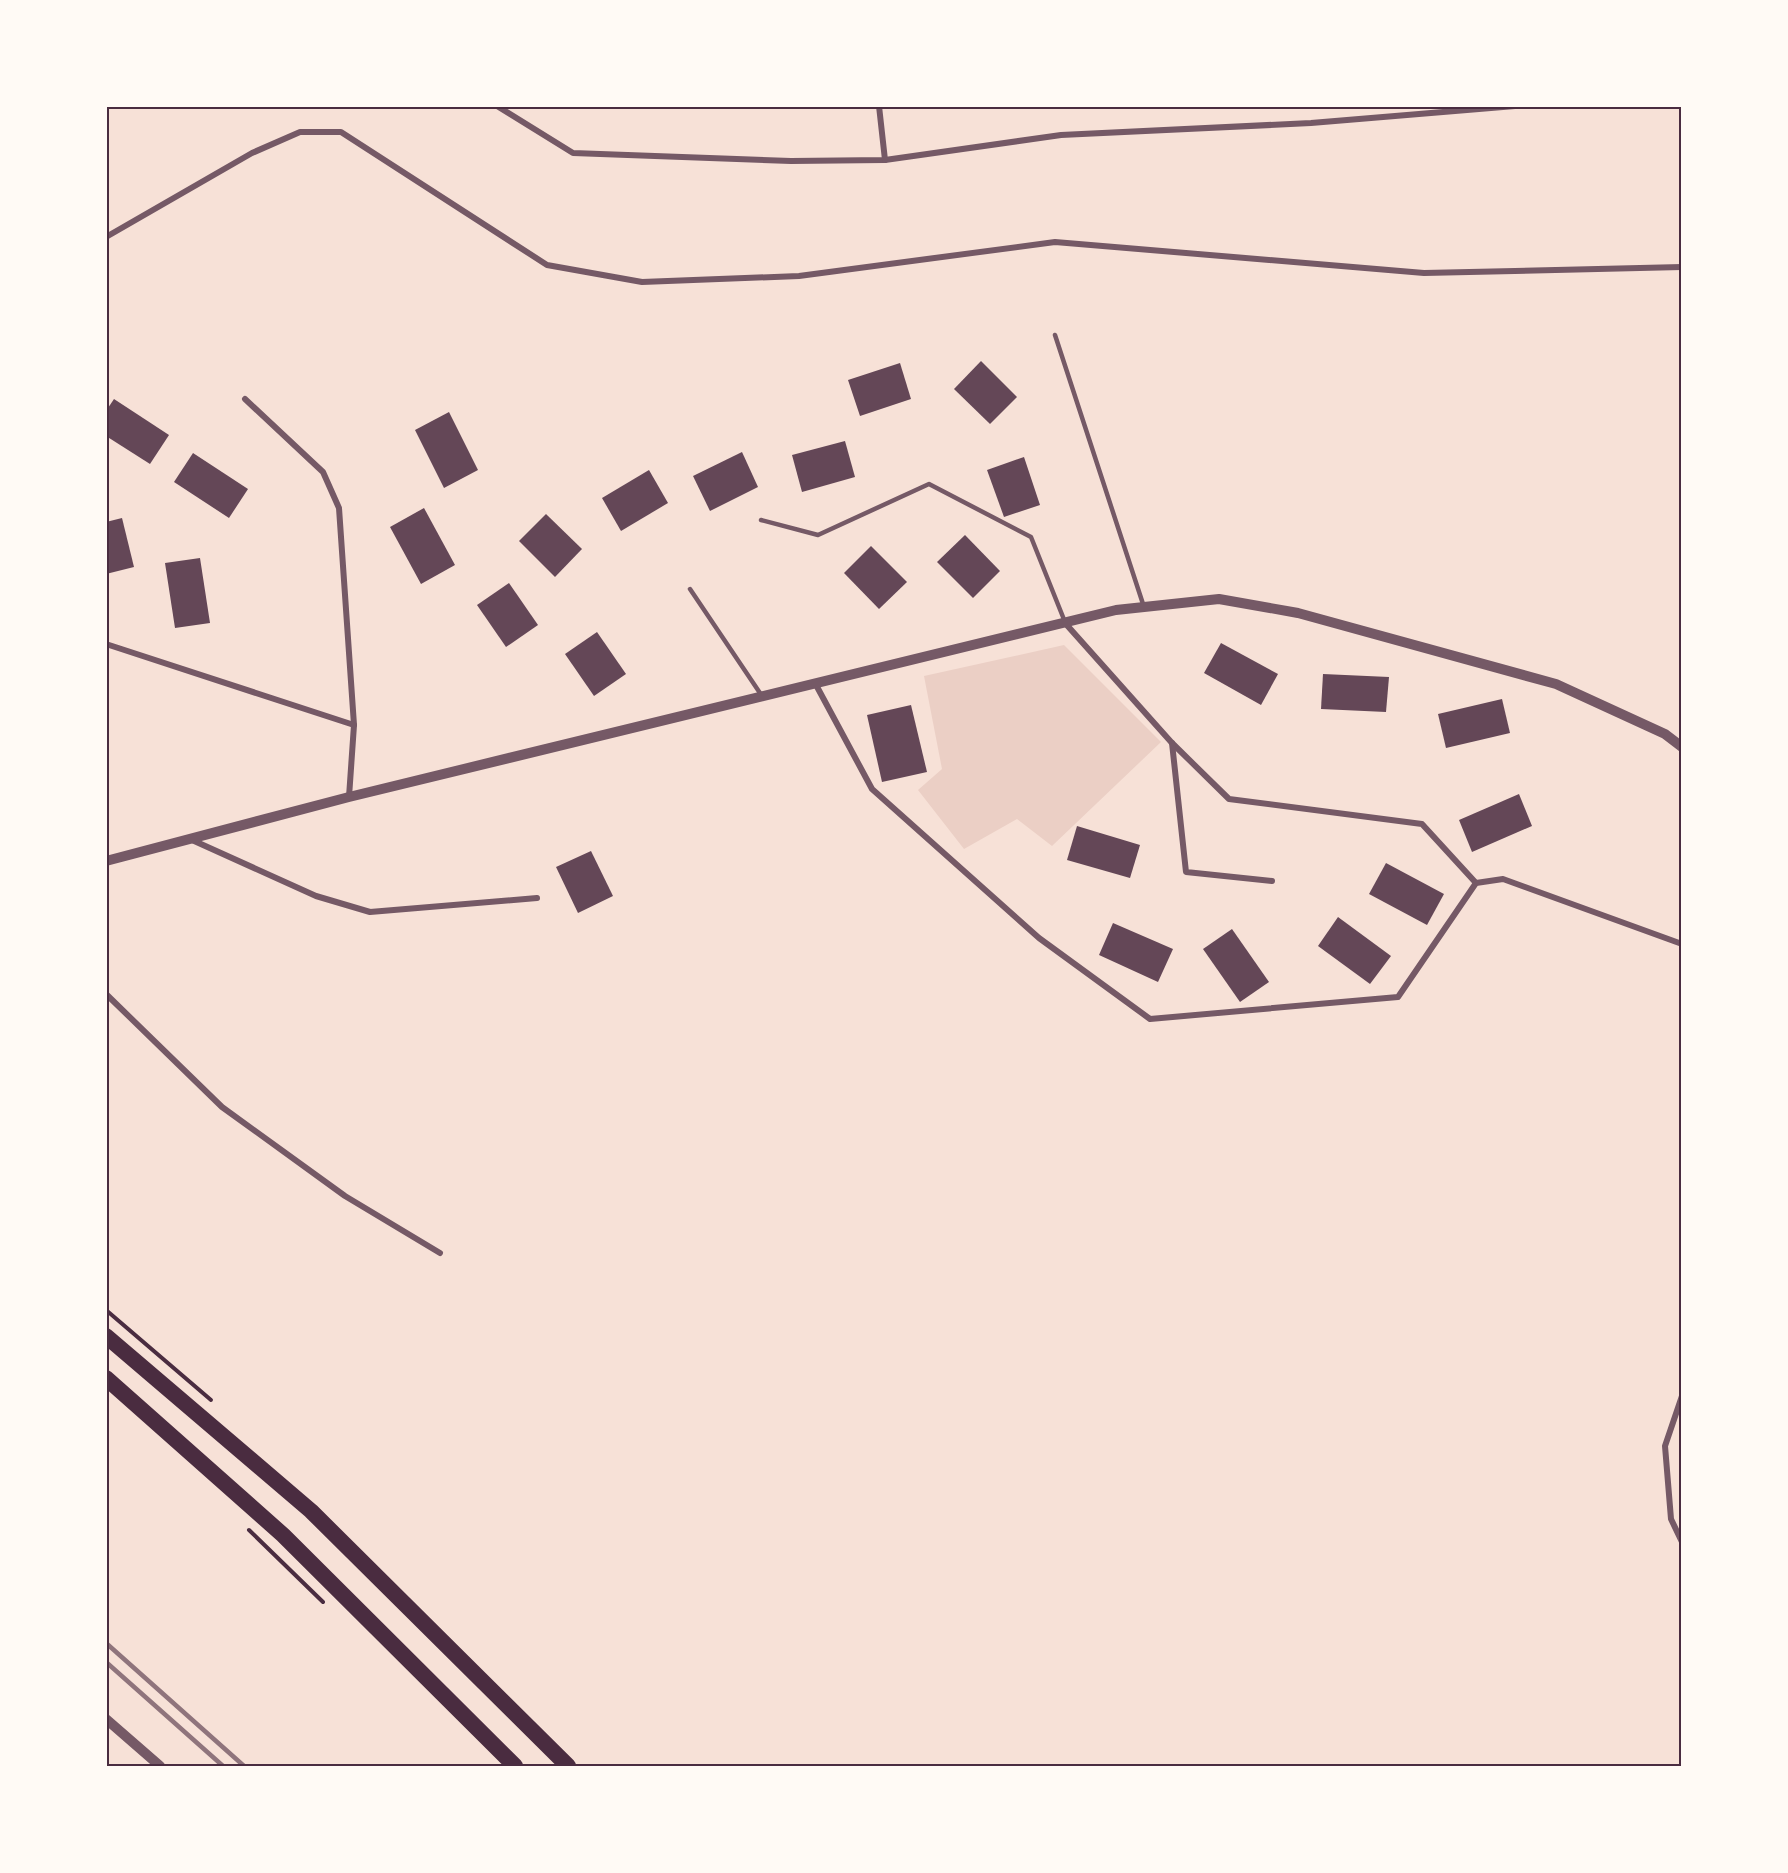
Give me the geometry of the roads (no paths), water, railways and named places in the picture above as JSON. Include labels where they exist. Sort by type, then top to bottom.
[{"type":"highway","points":[[106,1336],[311,1511],[568,1767]]},
{"type":"highway","points":[[106,1378],[283,1535],[515,1767]]},
{"type":"street","points":[[497,106],[573,153],[791,160],[885,159],[1061,135],[1311,123],[1515,106]]},
{"type":"street","points":[[879,106],[885,159]]},
{"type":"street","points":[[106,237],[252,153],[300,132],[341,132],[547,264],[642,282],[799,276],[1055,242],[1424,273],[1682,267]]},
{"type":"street","points":[[245,399],[323,472],[339,508],[354,725],[349,797]]},
{"type":"street","points":[[106,861],[349,797],[1065,622],[1116,610],[1219,599],[1298,614],[1556,684],[1665,734],[1682,747]]},
{"type":"street","points":[[1065,622],[1172,743],[1229,800],[1422,824],[1476,883]]},
{"type":"street","points":[[106,644],[354,725]]},
{"type":"street","points":[[815,683],[872,789],[1039,938],[1150,1019],[1398,997],[1476,883],[1503,879],[1682,944]]},
{"type":"street","points":[[1172,743],[1186,872],[1272,881]]},
{"type":"street","points":[[192,840],[316,896],[370,912],[537,898]]},
{"type":"street","points":[[106,994],[222,1107],[345,1196],[440,1253]]},
{"type":"street","points":[[1682,1396],[1665,1446],[1671,1520],[1682,1542]]},
{"type":"street","points":[[106,1719],[160,1767]]},
{"type":"lane","points":[[1055,334],[1144,607]]},
{"type":"lane","points":[[761,520],[818,535],[929,484],[1031,537],[1065,622]]},
{"type":"lane","points":[[690,589],[762,696]]},
{"type":"railway","points":[[106,1643],[244,1766]]},
{"type":"railway","points":[[106,1662],[223,1766]]}]
